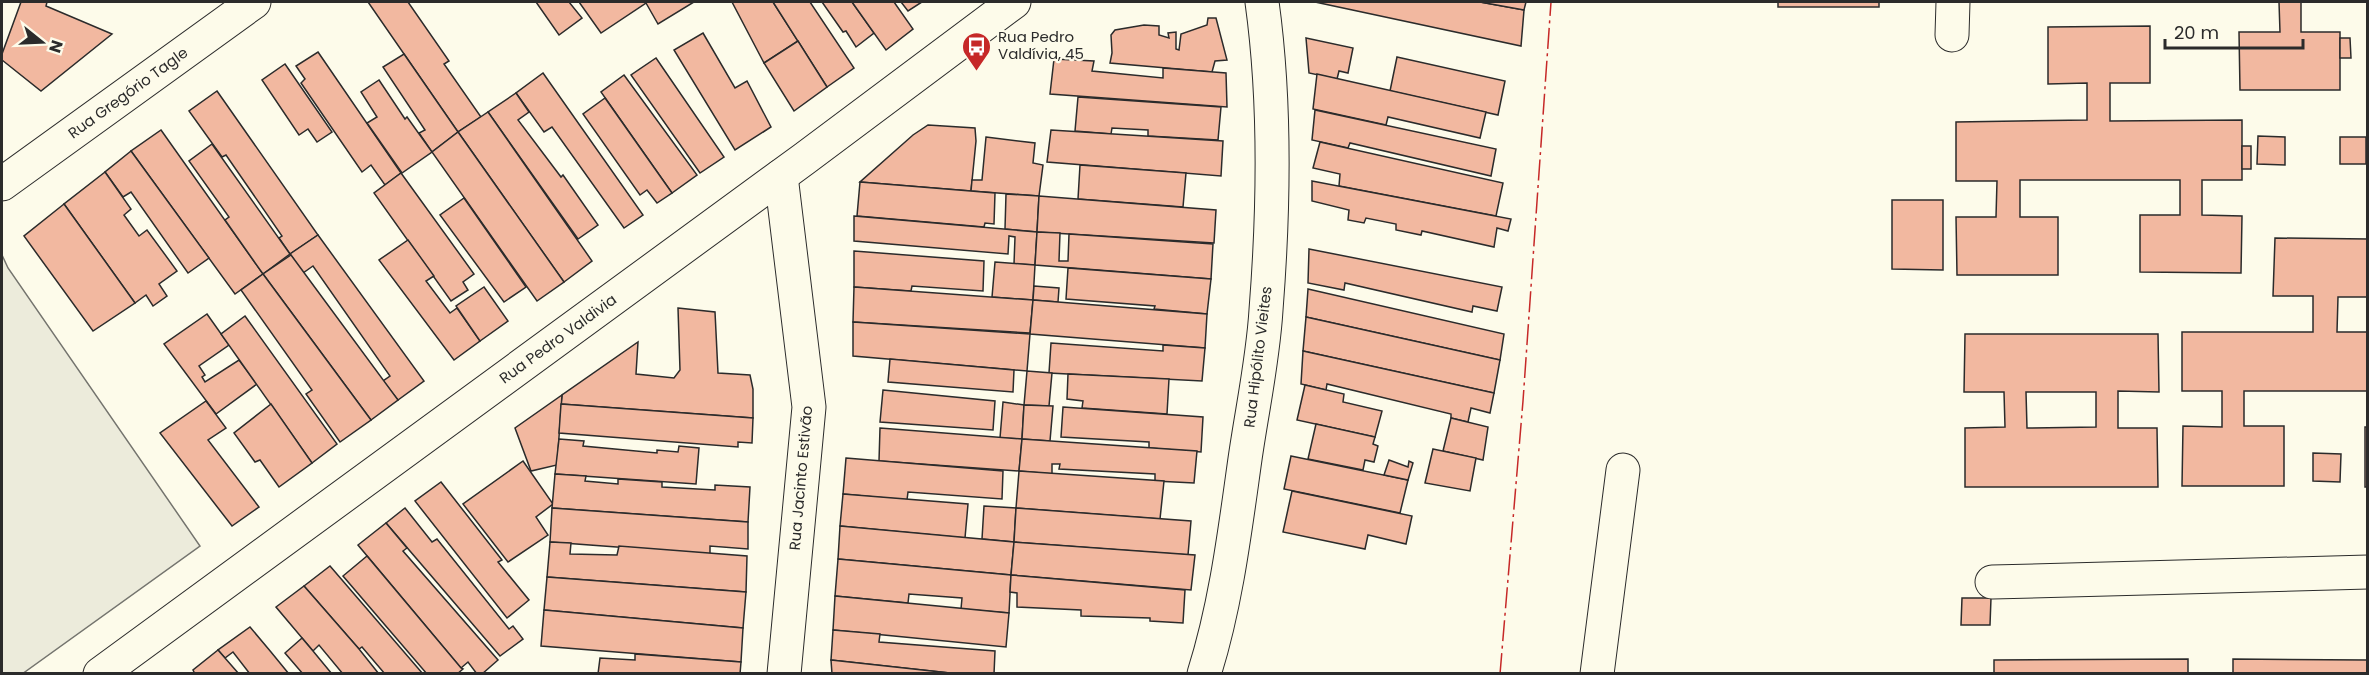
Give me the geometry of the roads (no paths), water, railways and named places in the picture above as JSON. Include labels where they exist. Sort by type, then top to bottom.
[{"type":"street","name":"Rua Gregório Tagle","points":[[2,184],[254,2]]},
{"type":"street","name":"Rua Pedro Valdivia","points":[[99,674],[781,176],[1014,2]]},
{"type":"street","name":"Rua Hipólito Vieites","points":[[1204,674],[1222,598],[1239,506],[1266,312],[1272,170],[1267,43],[1262,2]]},
{"type":"street","points":[[1952,35],[1953,2]]},
{"type":"street","name":"Rua Jacinto Estivão","points":[[781,176],[809,408],[784,674]]},
{"type":"street","points":[[1597,674],[1623,470]]},
{"type":"street","points":[[1992,582],[2367,572]]},
{"type":"place","name":"Rua Pedro Valdívia, 45","points":[[977,72]]}]
